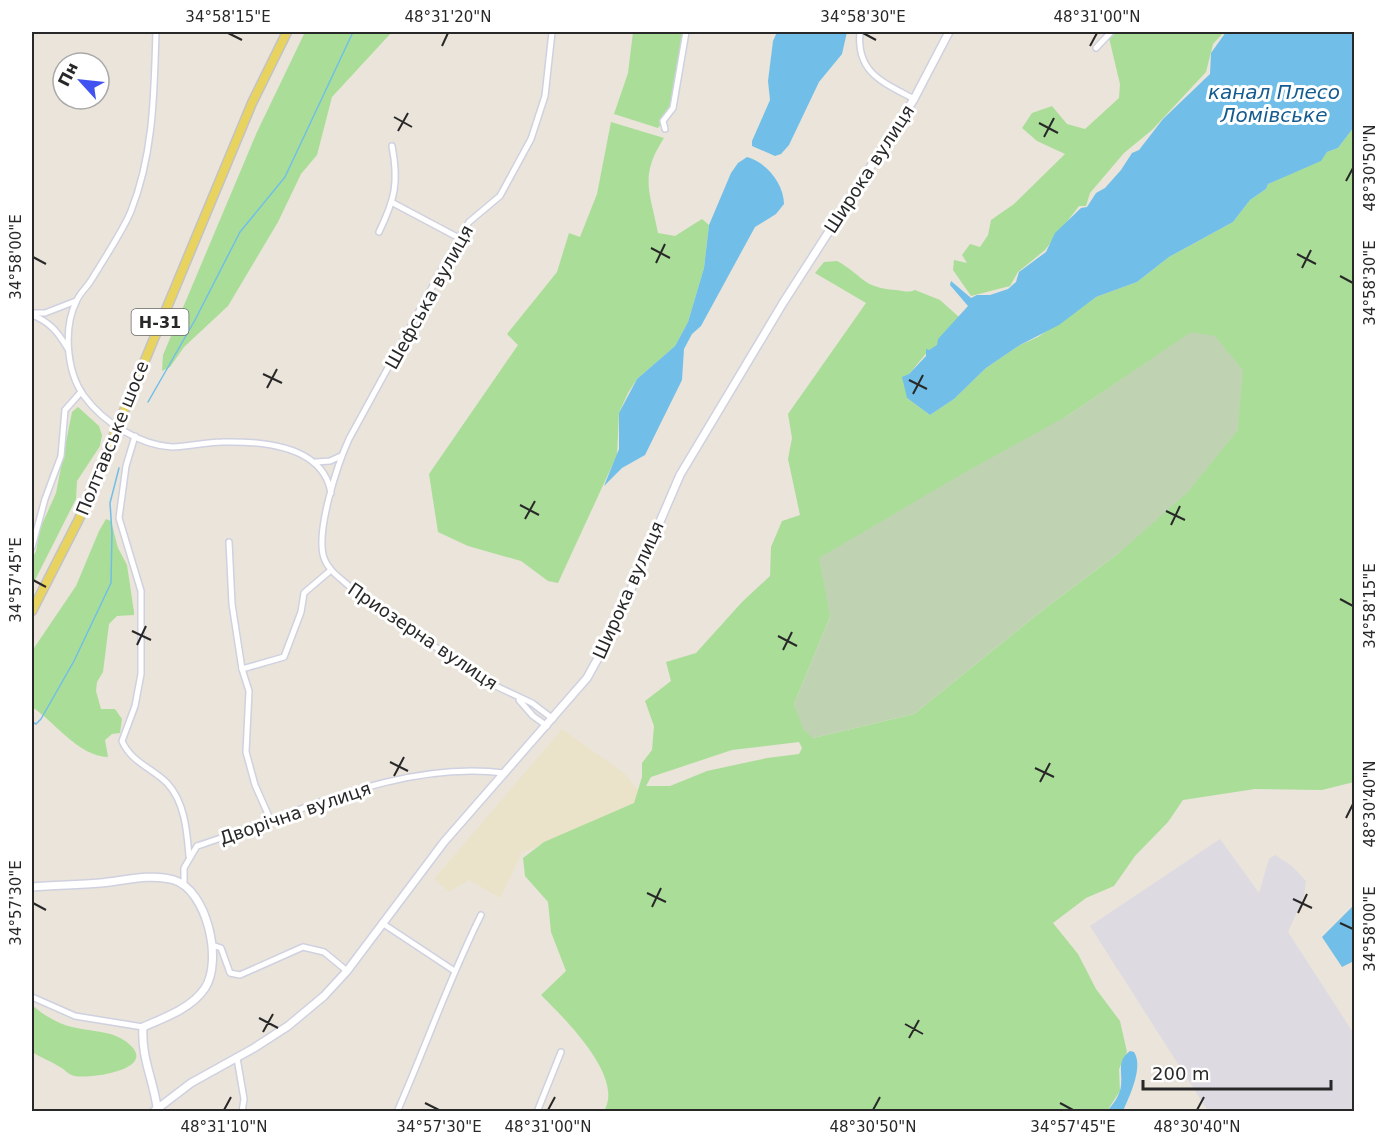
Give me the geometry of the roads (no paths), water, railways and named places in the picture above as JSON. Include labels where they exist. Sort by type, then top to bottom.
[{"type":"main road","name":"Полтавське шосе","points":[[32,611],[79,519],[252,103],[287,32]]},
{"type":"main road","name":"Широка вулиця","points":[[155,1109],[191,1083],[237,1058],[307,1011],[348,971],[382,922],[444,842],[553,719],[599,658],[684,467],[783,303],[915,99],[949,32]]},
{"type":"main road","points":[[32,887],[161,877],[184,883],[202,908],[212,945],[209,978],[205,989],[178,1012],[143,1027],[142,1050],[153,1081],[155,1109]]},
{"type":"street","points":[[68,349],[76,301],[131,212],[150,138],[155,103],[156,32]]},
{"type":"street","name":"Шефська вулиця","points":[[331,570],[324,557],[322,537],[341,456],[459,238],[469,222],[500,196],[531,139],[545,96],[552,32]]},
{"type":"street","points":[[664,129],[663,121],[674,108],[686,32]]},
{"type":"street","points":[[860,32],[859,46],[871,75],[915,99]]},
{"type":"street","points":[[1095,48],[1111,32]]},
{"type":"street","points":[[380,232],[393,203],[397,174],[392,146]]},
{"type":"street","points":[[393,203],[459,238]]},
{"type":"street","points":[[32,314],[45,313],[76,301]]},
{"type":"street","points":[[32,314],[45,320],[58,331],[68,349],[81,392],[90,405],[117,426],[144,441],[172,447],[220,442],[270,444],[316,462],[330,461],[341,456]]},
{"type":"street","points":[[32,547],[45,499],[61,456],[65,410],[81,392]]},
{"type":"street","points":[[135,436],[126,466],[119,518],[141,591],[141,674],[135,706],[122,741],[127,752],[168,784],[174,794],[183,817],[189,856],[184,868],[184,883]]},
{"type":"street","points":[[316,462],[330,487],[331,496]]},
{"type":"street","points":[[229,542],[232,604],[242,669],[249,691],[246,752],[255,785],[271,821]]},
{"type":"street","points":[[242,669],[284,657],[302,612],[304,593],[331,570]]},
{"type":"street","name":"Приозерна вулиця","points":[[331,570],[349,586],[481,679],[518,699]]},
{"type":"street","points":[[518,699],[544,710],[553,719]]},
{"type":"street","points":[[518,699],[533,716],[547,726]]},
{"type":"street","name":"Дворічна вулиця","points":[[189,856],[197,846],[369,786],[469,769],[504,773]]},
{"type":"street","points":[[397,1112],[421,1058],[453,970],[481,915]]},
{"type":"street","points":[[382,922],[453,970]]},
{"type":"street","points":[[212,945],[221,948],[230,973],[240,975],[303,947],[324,951],[348,971]]},
{"type":"street","points":[[32,998],[75,1016],[143,1027]]},
{"type":"street","points":[[537,1112],[561,1052]]},
{"type":"street","points":[[237,1058],[244,1099],[242,1112]]},
{"type":"water","points":[[777,32],[847,32],[842,54],[819,82],[789,145],[781,154],[775,156],[752,146],[752,141],[770,100],[768,81],[773,41]]},
{"type":"water","name":"канал Плесо Ломівське","points":[[1226,32],[1354,32],[1354,127],[1338,148],[1327,152],[1321,161],[1268,184],[1266,189],[1250,200],[1233,222],[1169,257],[1137,282],[1096,297],[1059,325],[1020,345],[986,368],[954,399],[930,415],[907,398],[902,377],[909,374],[926,356],[926,349],[929,350],[937,345],[938,339],[968,306],[950,285],[951,281],[971,298],[1008,289],[1016,282],[1019,272],[1046,252],[1055,233],[1081,208],[1087,207],[1096,193],[1105,188],[1132,153],[1139,150],[1163,119],[1210,74],[1211,53]]},
{"type":"water","points":[[747,157],[761,164],[773,175],[781,189],[784,204],[776,214],[755,227],[701,326],[692,334],[684,349],[682,380],[645,455],[622,468],[604,486],[619,449],[619,413],[637,379],[675,346],[688,322],[704,268],[709,225],[731,173],[738,163]]},
{"type":"water","points":[[1354,905],[1354,961],[1342,967],[1322,937]]},
{"type":"water","points":[[1130,1051],[1134,1052],[1137,1058],[1132,1090],[1123,1111],[1107,1111],[1119,1093],[1123,1059]]},
{"type":"waterway","points":[[148,402],[195,320],[240,232],[285,177],[353,32]]},
{"type":"waterway","points":[[32,722],[36,724],[41,719],[74,661],[111,583],[110,503],[119,468]]}]
